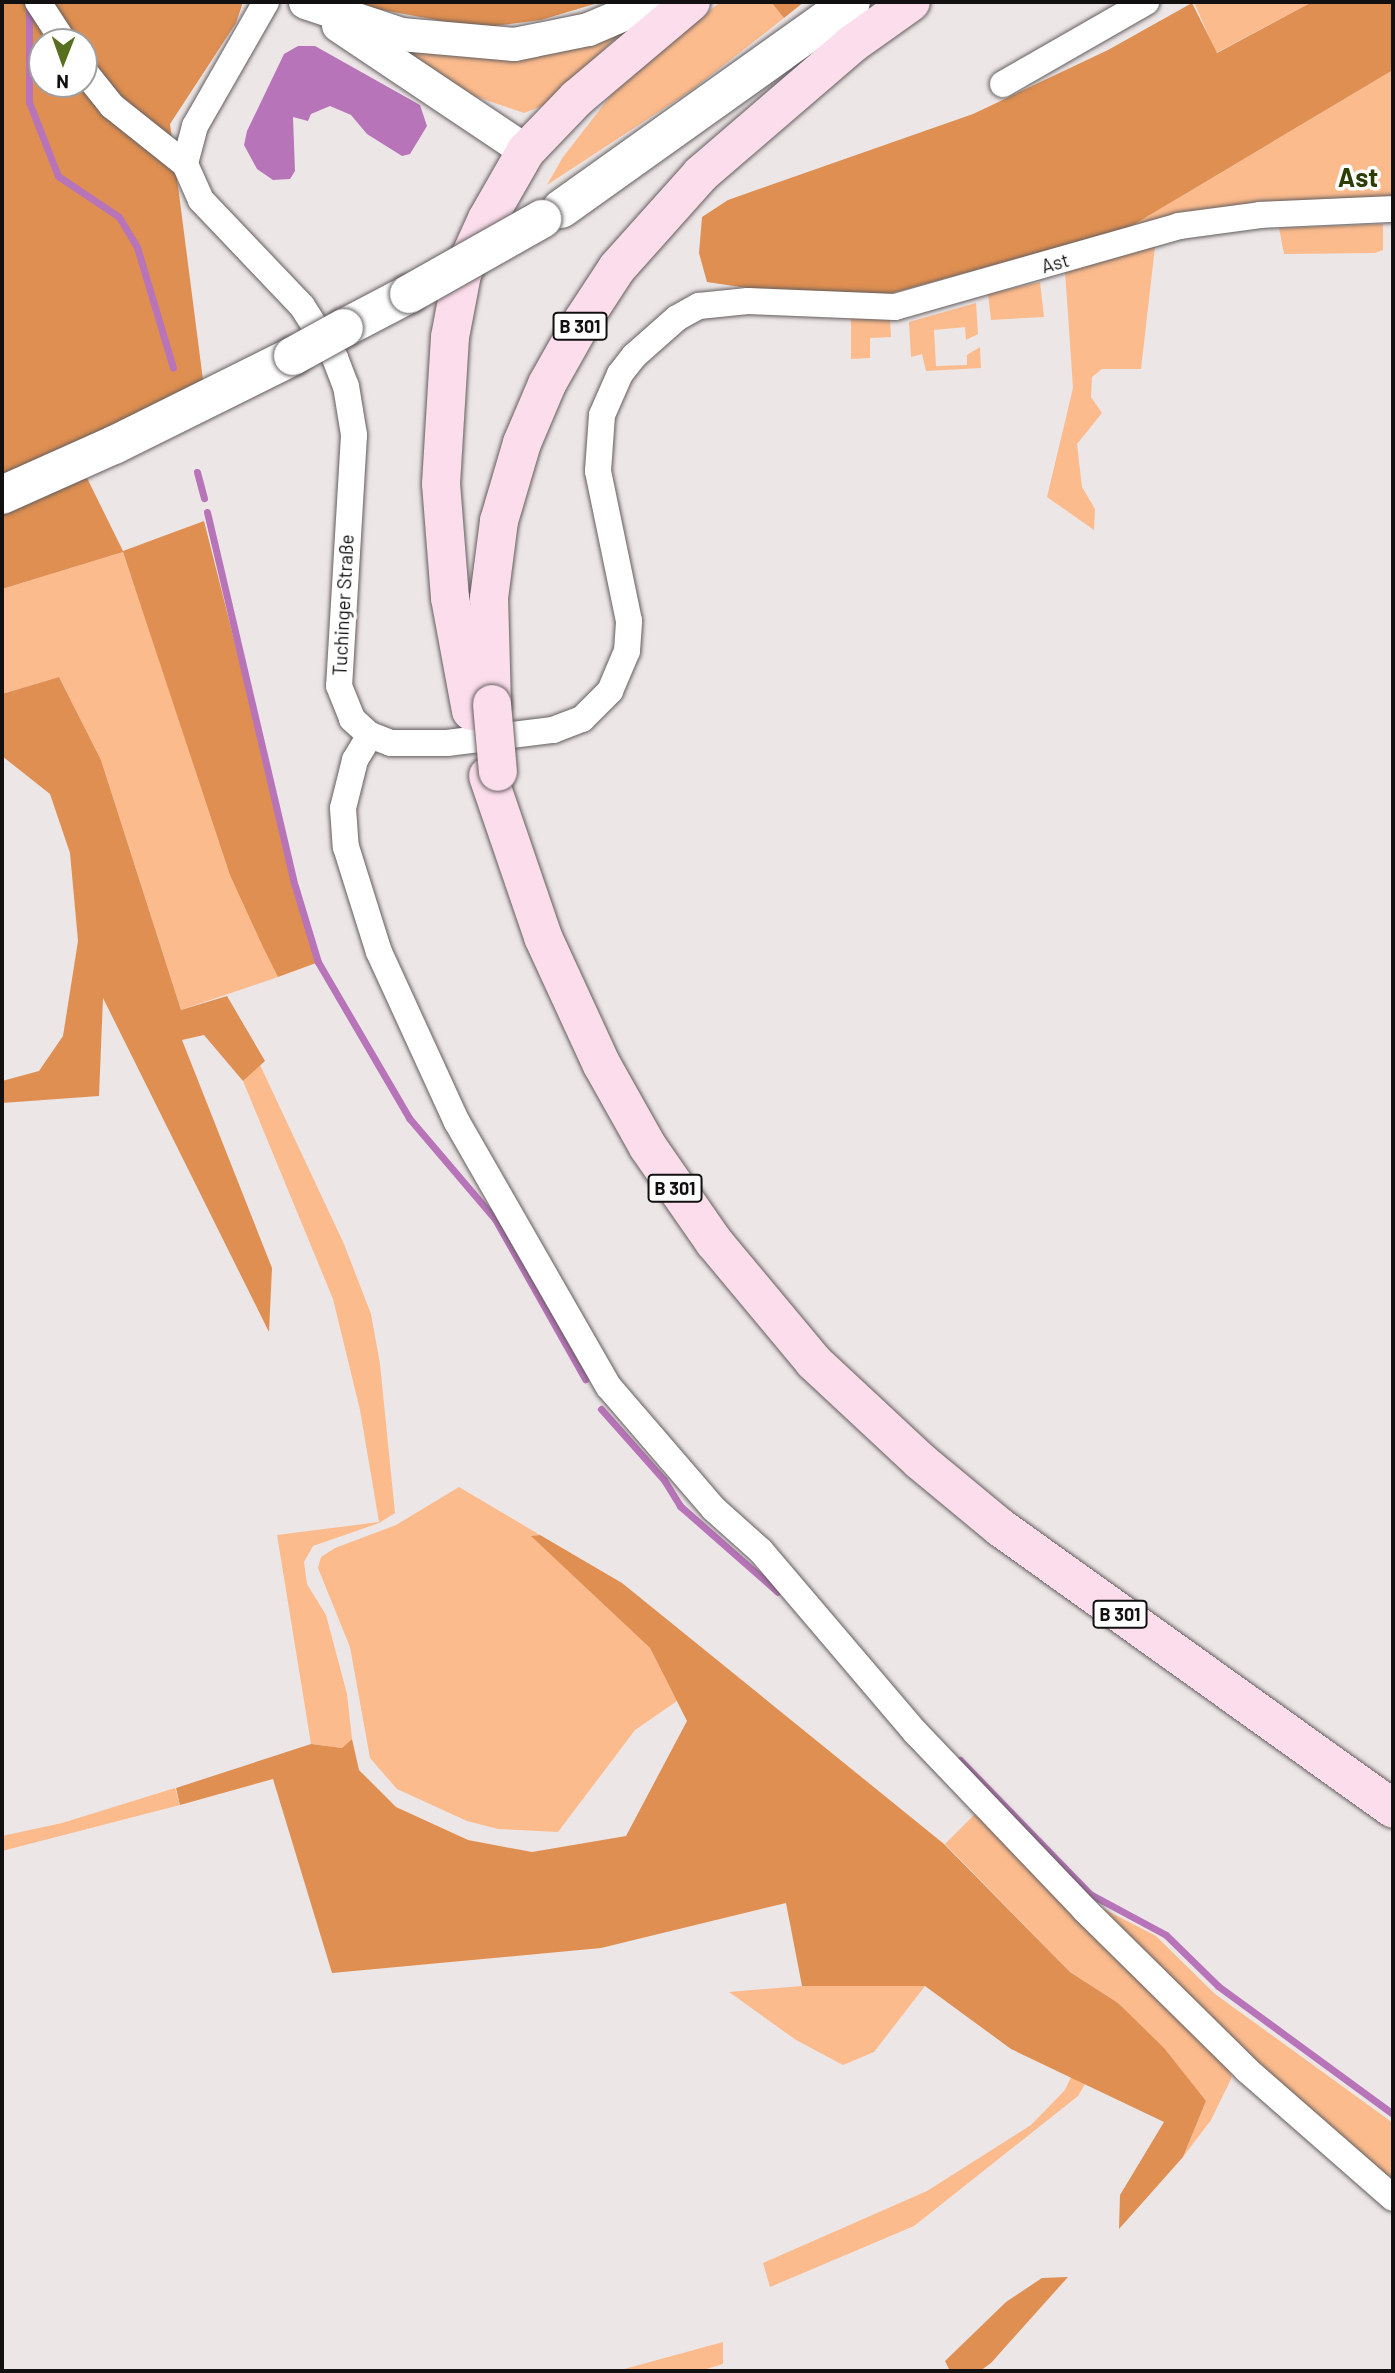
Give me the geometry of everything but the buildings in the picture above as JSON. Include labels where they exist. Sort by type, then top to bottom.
[{"type":"main road","name":"B 301","points":[[691,2],[577,98],[526,151],[492,208],[462,274],[450,337],[442,434],[444,529],[451,608],[482,707],[493,774],[528,900],[582,1027],[649,1147],[714,1242],[814,1362],[920,1461],[1001,1528],[1393,1809]]},
{"type":"main road","points":[[2,495],[114,445],[293,356],[551,214],[851,2]]},
{"type":"main road","name":"B 301","points":[[551,214],[708,132],[852,44],[911,2]]},
{"type":"main road","name":"B 301","points":[[482,707],[489,598],[499,521],[522,443],[547,384],[617,268],[664,212],[701,174],[852,44]]},
{"type":"street","points":[[38,2],[55,28]]},
{"type":"street","points":[[98,88],[112,106],[185,164],[195,126],[266,2]]},
{"type":"street","points":[[305,2],[401,34],[466,43],[514,44],[588,29],[651,2]]},
{"type":"street","points":[[305,2],[526,151]]},
{"type":"street","points":[[1003,84],[1146,2]]},
{"type":"street","name":"Tuchinger Straße","points":[[185,164],[201,200],[302,306],[335,358],[346,386],[354,435],[337,665],[344,705],[370,735]]},
{"type":"street","name":"Ast","points":[[370,735],[412,745],[553,730],[582,719],[602,702],[622,665],[629,621],[598,471],[602,415],[620,374],[651,337],[677,318],[717,302],[895,307],[1179,226],[1260,215],[1393,209]]},
{"type":"street","points":[[370,735],[355,760],[343,808],[357,886],[401,1004],[457,1122],[609,1387],[714,1509],[761,1551],[916,1733],[1094,1919],[1247,2070],[1393,2199]]},
{"type":"shaded area","points":[[2,2],[243,2],[236,23],[170,124],[203,380],[2,485]]},
{"type":"shaded area","points":[[340,2],[601,2],[541,20],[479,28]]},
{"type":"shaded area","points":[[720,2],[771,2],[784,18],[692,90],[547,185],[563,157],[612,94]]},
{"type":"shaded area","points":[[771,2],[804,2],[784,18]]},
{"type":"shaded area","points":[[1194,2],[1312,2],[1216,53]]},
{"type":"shaded area","points":[[1312,2],[1393,2],[1393,70],[1128,228],[885,295],[774,292],[707,282],[699,253],[702,217],[728,200],[973,114],[1108,50],[1192,3],[1217,53]]},
{"type":"shaded area","points":[[623,31],[547,104],[524,113],[471,95],[393,47]]},
{"type":"shaded area","points":[[298,46],[315,46],[420,105],[427,126],[410,154],[402,156],[367,134],[351,115],[330,106],[311,114],[308,121],[293,117],[295,171],[290,179],[273,180],[257,169],[244,145],[247,131],[284,54]]},
{"type":"shaded area","points":[[1393,70],[1393,197],[1255,202],[1128,228]]},
{"type":"shaded area","points":[[1383,224],[1383,250],[1375,253],[1284,254],[1279,228]]},
{"type":"shaded area","points":[[1155,247],[1141,369],[1102,369],[1092,377],[1091,397],[1102,413],[1077,444],[1082,487],[1095,509],[1094,530],[1047,497],[1073,388],[1065,271]]},
{"type":"shaded area","points":[[1040,282],[1044,317],[991,320],[988,294]]},
{"type":"shaded area","points":[[976,303],[978,334],[966,340],[965,327],[934,330],[936,366],[967,365],[967,355],[980,347],[981,368],[926,371],[922,354],[911,357],[909,322]]},
{"type":"shaded area","points":[[851,317],[890,318],[891,337],[870,338],[870,358],[851,359]]},
{"type":"shaded area","points":[[87,478],[123,551],[204,521],[316,963],[278,977],[263,947],[230,875],[123,552],[2,589],[2,513]]},
{"type":"shaded area","points":[[123,552],[178,716],[278,977],[181,1010],[101,760],[59,677],[2,694],[2,589]]},
{"type":"shaded area","points":[[59,677],[101,760],[181,1010],[227,996],[265,1061],[243,1081],[204,1035],[182,1040],[272,1268],[269,1332],[103,998],[99,1096],[2,1103],[2,1081],[39,1071],[63,1036],[78,941],[70,853],[50,794],[2,756],[2,694]]},
{"type":"shaded area","points":[[260,1065],[344,1244],[371,1314],[380,1364],[395,1513],[379,1523],[313,1546],[304,1562],[307,1584],[326,1615],[347,1694],[352,1739],[342,1748],[311,1744],[277,1535],[379,1522],[360,1410],[333,1299],[243,1081]]},
{"type":"shaded area","points":[[459,1487],[540,1535],[532,1536],[650,1648],[677,1701],[635,1730],[558,1832],[498,1829],[467,1821],[397,1789],[370,1758],[350,1647],[318,1568],[321,1557],[335,1548],[396,1525]]},
{"type":"shaded area","points":[[540,1535],[622,1583],[944,1844],[1070,1972],[1118,2003],[1164,2048],[1206,2101],[1183,2157],[1119,2229],[1120,2195],[1164,2122],[1011,2049],[925,1986],[802,1986],[786,1903],[601,1948],[332,1973],[273,1779],[180,1805],[176,1788],[311,1744],[342,1748],[352,1739],[359,1770],[396,1807],[468,1840],[532,1852],[626,1836],[687,1721],[650,1648],[531,1536]]},
{"type":"shaded area","points":[[175,1788],[180,1805],[2,1851],[2,1836],[62,1823]]},
{"type":"shaded area","points":[[979,1810],[1226,2065],[1232,2077],[1211,2120],[1183,2157],[1206,2101],[1118,2003],[1070,1972],[945,1844]]},
{"type":"shaded area","points":[[1102,1908],[1156,1936],[1215,1994],[1393,2123],[1393,2190],[1213,2026]]},
{"type":"shaded area","points":[[802,1986],[925,1986],[874,2052],[843,2065],[796,2040],[729,1992]]},
{"type":"shaded area","points":[[1071,2077],[1085,2084],[1078,2096],[914,2226],[770,2287],[763,2263],[927,2191],[1031,2125],[1065,2090]]},
{"type":"shaded area","points":[[1068,2277],[991,2363],[980,2371],[950,2371],[945,2361],[1006,2302],[1042,2278]]},
{"type":"shaded area","points":[[723,2342],[723,2364],[700,2371],[617,2371]]},
{"type":"waterway","points":[[29,5],[29,102],[58,176],[119,217],[137,247],[173,368]]},
{"type":"waterway","points":[[197,472],[204,498]]},
{"type":"waterway","points":[[207,512],[295,886],[318,962],[409,1118],[495,1219],[585,1379]]},
{"type":"waterway","points":[[601,1409],[664,1480],[680,1506],[778,1592]]},
{"type":"waterway","points":[[960,1760],[1090,1894],[1166,1935],[1218,1986],[1393,2114]]},
{"type":"district","name":"Ast","points":[[1358,177]]}]
